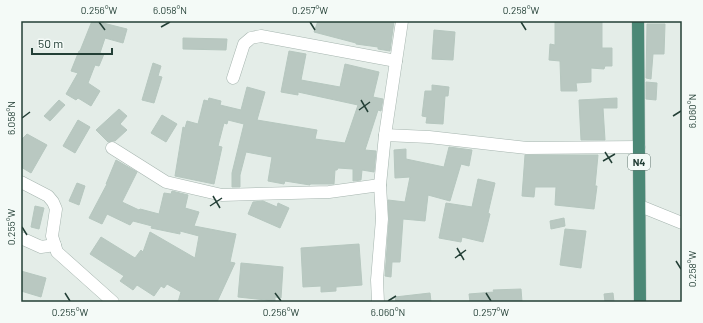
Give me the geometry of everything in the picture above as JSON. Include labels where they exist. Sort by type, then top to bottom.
[{"type":"highway","name":"N4","points":[[638,21],[640,302]]},
{"type":"street","points":[[378,302],[382,218],[380,185],[385,135],[402,21]]},
{"type":"street","points":[[233,78],[244,44],[251,38],[261,36],[396,61]]},
{"type":"street","points":[[385,135],[429,137],[527,148],[639,147]]},
{"type":"street","points":[[112,148],[166,182],[222,195],[329,192],[380,185]]},
{"type":"street","points":[[21,182],[48,196],[54,202],[56,209],[52,236],[58,252],[113,302]]},
{"type":"street","points":[[640,206],[682,223]]},
{"type":"street","points":[[21,238],[41,247],[55,245]]},
{"type":"building","points":[[92,21],[104,21],[103,23],[127,29],[123,43],[105,38],[100,53],[104,54],[99,66],[95,65],[88,83],[100,91],[91,106],[78,98],[76,100],[66,94],[78,73],[71,71]]},
{"type":"building","points":[[318,21],[394,21],[390,51],[378,49],[378,47],[356,44],[314,32]]},
{"type":"building","points":[[555,21],[602,21],[602,48],[612,48],[612,66],[605,66],[604,69],[591,68],[591,82],[576,83],[577,91],[561,91],[560,61],[549,60],[550,44],[555,45]]},
{"type":"building","points":[[647,24],[665,24],[664,54],[653,54],[651,79],[646,78]]},
{"type":"building","points":[[434,30],[455,32],[453,60],[432,59]]},
{"type":"building","points":[[183,38],[227,39],[226,50],[183,49]]},
{"type":"building","points":[[289,51],[306,54],[301,80],[340,87],[345,64],[379,72],[373,97],[383,99],[381,111],[378,110],[365,150],[376,151],[374,172],[362,170],[361,180],[353,181],[353,169],[338,168],[335,170],[334,184],[310,185],[285,181],[284,184],[268,181],[272,157],[246,152],[240,175],[240,187],[232,187],[232,173],[244,124],[228,120],[227,124],[224,123],[218,146],[222,147],[214,184],[175,176],[183,127],[185,128],[187,121],[198,124],[204,100],[208,101],[209,98],[221,101],[220,105],[241,110],[247,87],[265,92],[257,120],[317,130],[315,139],[345,143],[358,105],[298,92],[298,95],[281,92]]},
{"type":"building","points":[[153,63],[161,66],[158,76],[162,77],[154,103],[142,100]]},
{"type":"building","points":[[646,82],[657,83],[656,100],[646,99]]},
{"type":"building","points":[[432,85],[449,87],[448,96],[445,96],[443,124],[426,123],[427,117],[422,116],[425,91],[432,91]]},
{"type":"building","points":[[617,98],[617,108],[603,108],[605,140],[581,140],[579,100]]},
{"type":"building","points":[[59,100],[65,105],[50,121],[44,116]]},
{"type":"building","points":[[119,109],[127,116],[120,124],[127,130],[115,141],[108,142],[96,130]]},
{"type":"building","points":[[162,115],[177,124],[166,142],[151,133]]},
{"type":"building","points":[[78,120],[90,127],[75,153],[63,146]]},
{"type":"building","points":[[27,134],[47,145],[31,173],[21,167],[21,140]]},
{"type":"building","points":[[449,147],[472,150],[469,166],[461,164],[450,201],[428,195],[425,221],[403,219],[400,262],[392,262],[391,277],[385,276],[389,220],[388,200],[405,202],[410,177],[395,178],[394,150],[406,149],[406,159],[444,167]]},
{"type":"building","points":[[525,155],[598,155],[595,186],[597,186],[594,209],[555,205],[556,187],[535,187],[534,197],[522,196]]},
{"type":"building","points":[[116,160],[137,172],[122,202],[139,210],[159,214],[164,193],[171,194],[172,191],[188,195],[185,208],[199,212],[194,226],[236,234],[230,262],[235,263],[217,302],[178,302],[181,292],[167,284],[164,288],[161,286],[154,296],[137,285],[133,290],[120,281],[124,276],[90,254],[101,237],[135,258],[141,250],[143,252],[150,232],[195,258],[199,236],[180,231],[180,234],[151,228],[152,226],[133,221],[130,225],[107,214],[102,224],[89,218],[107,184]]},
{"type":"building","points":[[478,179],[495,183],[488,213],[490,214],[483,242],[462,237],[461,242],[439,238],[446,203],[472,207]]},
{"type":"building","points":[[77,183],[85,186],[79,205],[69,201]]},
{"type":"building","points":[[263,201],[277,207],[278,203],[289,208],[280,228],[248,214],[253,202]]},
{"type":"building","points":[[35,206],[44,208],[39,229],[31,227]]},
{"type":"building","points":[[564,218],[565,226],[551,229],[550,221]]},
{"type":"building","points":[[565,229],[586,231],[581,268],[560,265]]},
{"type":"building","points":[[359,244],[362,285],[336,287],[336,291],[321,292],[321,286],[303,287],[301,248]]},
{"type":"building","points":[[241,263],[283,267],[281,298],[275,297],[275,301],[238,297]]},
{"type":"building","points":[[21,271],[46,278],[41,297],[21,291]]},
{"type":"building","points":[[521,289],[522,302],[470,302],[469,294],[494,292],[493,290]]},
{"type":"building","points":[[430,293],[431,302],[396,302],[395,297]]},
{"type":"building","points":[[613,293],[614,302],[605,302],[604,294]]}]
